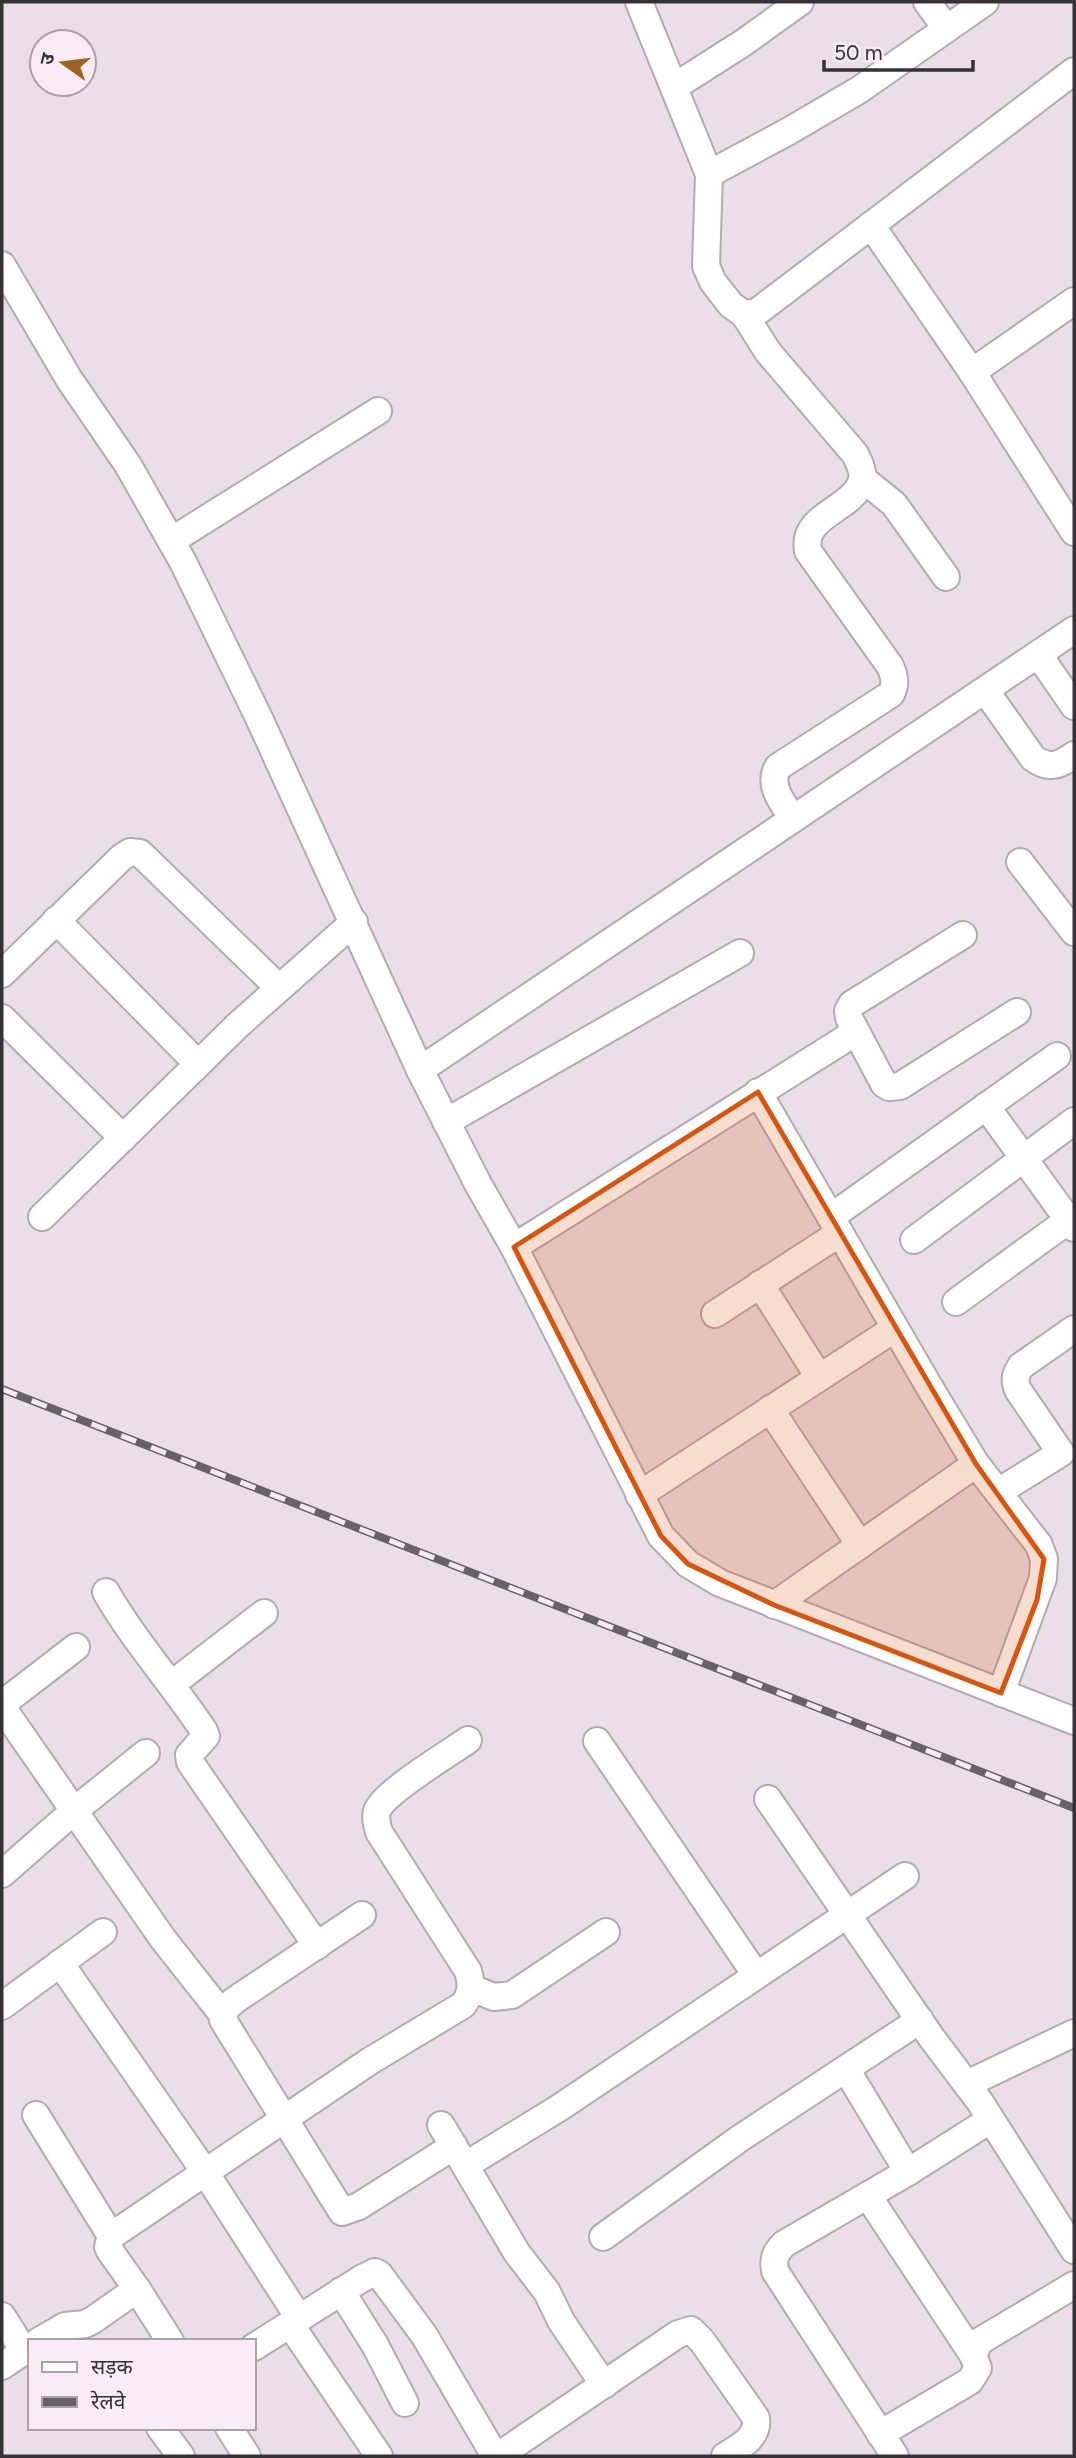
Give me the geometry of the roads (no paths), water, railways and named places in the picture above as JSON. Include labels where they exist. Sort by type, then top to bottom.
[{"type":"street","points":[[639,2],[709,174],[706,267],[713,282],[731,305],[744,314],[768,352],[855,454],[862,468],[863,479],[857,491],[810,530],[806,541],[808,551],[890,666],[895,676],[895,685],[891,694],[778,767],[773,775],[774,786],[793,819]]},
{"type":"street","points":[[674,87],[743,43],[800,2]]},
{"type":"street","points":[[926,2],[946,28]]},
{"type":"street","points":[[709,174],[859,90],[985,2]]},
{"type":"street","points":[[744,314],[757,312],[1074,71]]},
{"type":"street","points":[[871,225],[972,372],[1074,532]]},
{"type":"street","points":[[2,265],[69,379],[128,465],[171,541],[258,716],[420,1070],[514,1247],[661,1536],[688,1564],[720,1583],[1074,1721]]},
{"type":"street","points":[[972,372],[1074,301]]},
{"type":"street","points":[[171,541],[377,411]]},
{"type":"street","points":[[863,479],[894,504],[946,577]]},
{"type":"street","points":[[420,1070],[1074,630]]},
{"type":"street","points":[[1038,654],[1074,706]]},
{"type":"street","points":[[985,690],[1034,758],[1042,764],[1061,764],[1074,755]]},
{"type":"street","points":[[2,974],[130,852],[140,853],[278,988]]},
{"type":"street","points":[[1020,862],[1074,932]]},
{"type":"street","points":[[56,920],[198,1064]]},
{"type":"street","points":[[42,1217],[278,988],[354,922]]},
{"type":"street","points":[[963,934],[852,1004],[848,1011],[849,1018],[884,1084],[894,1088],[900,1086],[1017,1012]]},
{"type":"street","points":[[446,1122],[740,953]]},
{"type":"street","points":[[2,1018],[123,1138]]},
{"type":"street","points":[[514,1247],[856,1032]]},
{"type":"street","points":[[715,1314],[760,1284],[986,1106],[1056,1056]]},
{"type":"street","points":[[758,1092],[894,1329],[976,1464],[1039,1545],[1044,1559],[1043,1578],[1001,1693]]},
{"type":"street","points":[[956,1302],[1072,1221],[986,1106]]},
{"type":"street","points":[[914,1240],[1074,1121]]},
{"type":"street","points":[[760,1284],[819,1377]]},
{"type":"street","points":[[639,1495],[894,1329]]},
{"type":"street","points":[[998,1492],[1068,1456],[1018,1391],[1015,1383],[1016,1373],[1021,1366],[1074,1329]]},
{"type":"street","points":[[770,1409],[860,1545]]},
{"type":"street","points":[[774,1605],[976,1464]]},
{"type":"street","points":[[106,1592],[206,1736],[189,1755],[190,1762],[317,1946]]},
{"type":"street","points":[[172,1684],[264,1613]]},
{"type":"street","points":[[76,1647],[2,1705],[163,1939],[222,2015],[283,2120],[342,2212],[359,2206],[453,2145],[559,2108],[905,1876]]},
{"type":"street","points":[[169,2339],[110,2251],[108,2247],[111,2236],[370,2061],[456,2010],[470,1995],[468,1970],[379,1832],[376,1823],[377,1810],[391,1794],[468,1740]]},
{"type":"street","points":[[597,1741],[756,1975]]},
{"type":"street","points":[[2,1874],[146,1753]]},
{"type":"street","points":[[768,1799],[846,1915],[967,2084],[1074,2250]]},
{"type":"street","points":[[222,2015],[235,2000],[362,1915]]},
{"type":"street","points":[[2,2006],[103,1931]]},
{"type":"street","points":[[471,1988],[494,1997],[512,1995],[606,1932]]},
{"type":"street","points":[[60,1963],[205,2172],[379,2456]]},
{"type":"street","points":[[603,2237],[739,2140],[920,2020]]},
{"type":"street","points":[[967,2084],[1074,2033]]},
{"type":"street","points":[[846,2069],[908,2172]]},
{"type":"street","points":[[36,2115],[111,2236]]},
{"type":"street","points":[[868,2196],[973,2355],[978,2368],[970,2381],[888,2445],[775,2271],[776,2252],[784,2244],[908,2172],[990,2120]]},
{"type":"street","points":[[453,2145],[517,2253],[547,2292],[561,2321],[604,2385]]},
{"type":"street","points":[[256,2346],[370,2274],[379,2274],[424,2335],[497,2456],[678,2334],[687,2330],[694,2331],[756,2418],[755,2432],[748,2441],[725,2456]]},
{"type":"street","points":[[973,2355],[979,2341],[1074,2285]]},
{"type":"street","points":[[42,2339],[55,2330],[82,2333],[93,2320],[137,2289]]},
{"type":"street","points":[[341,2291],[375,2345],[405,2403]]},
{"type":"street","points":[[2,2316],[28,2343]]},
{"type":"street","points":[[2,2366],[28,2348]]},
{"type":"street","points":[[162,2430],[181,2456]]},
{"type":"street","points":[[230,2430],[247,2456]]},
{"type":"railway","points":[[2,1389],[1074,1808]]}]
